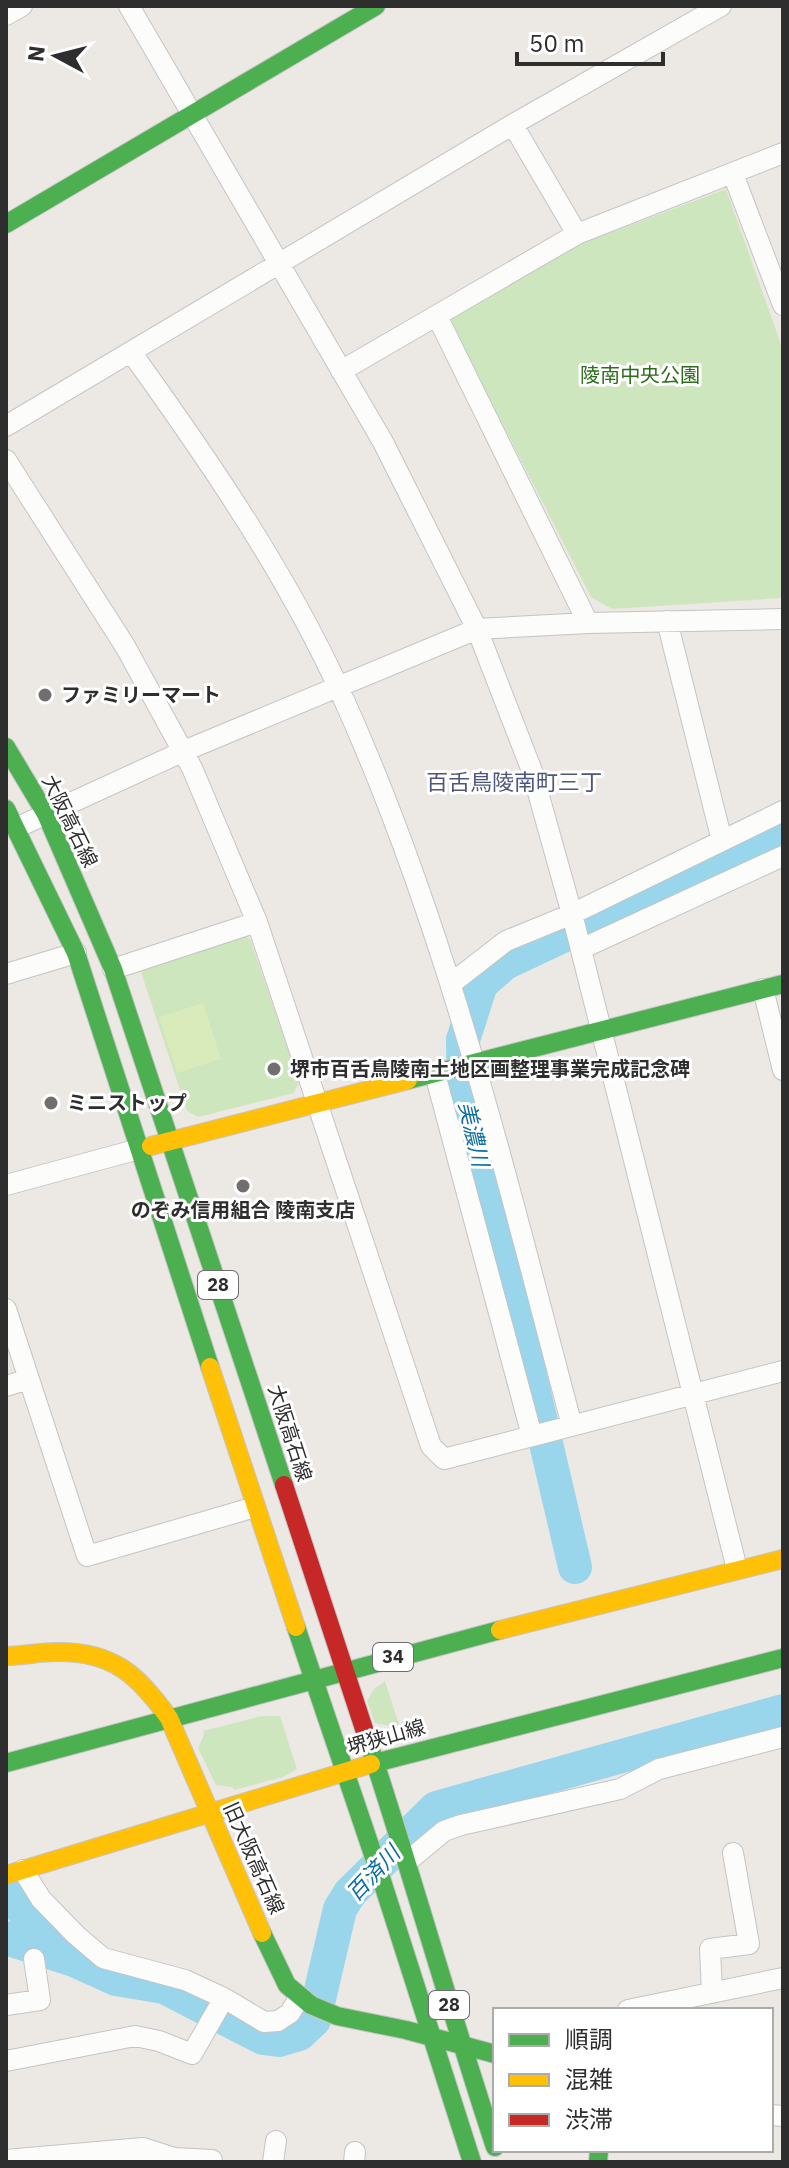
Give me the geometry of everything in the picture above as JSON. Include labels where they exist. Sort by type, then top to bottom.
[{"type":"main road","points":[[6,224],[376,6]]},
{"type":"main road","name":"大阪高石線","points":[[6,747],[46,814],[113,969],[376,1762],[462,2048],[493,2139]]},
{"type":"main road","name":"28","points":[[6,809],[76,953],[472,2162]]},
{"type":"main road","points":[[139,1149],[773,987]]},
{"type":"main road","name":"34","points":[[6,1763],[312,1679],[783,1559]]},
{"type":"main road","name":"旧大阪高石線","points":[[6,1656],[71,1653],[100,1657],[127,1669],[145,1684],[169,1718],[273,1958],[290,1990],[301,1999],[327,2013],[493,2054]]},
{"type":"main road","name":"堺狭山線","points":[[13,1873],[376,1762],[783,1658]]},
{"type":"street","points":[[6,15],[22,6]]},
{"type":"street","points":[[129,6],[383,442],[477,629],[532,771],[572,914],[737,1569]]},
{"type":"street","points":[[6,426],[513,125],[721,6]]},
{"type":"street","points":[[513,125],[577,234]]},
{"type":"street","points":[[341,371],[577,234],[783,153]]},
{"type":"street","points":[[733,174],[783,305]]},
{"type":"street","points":[[437,316],[588,623]]},
{"type":"street","points":[[131,352],[244,519],[292,600],[339,689],[405,845],[452,983],[475,1063],[566,1427]]},
{"type":"street","points":[[6,460],[125,646],[184,751],[257,922],[431,1446],[444,1459],[783,1371]]},
{"type":"street","points":[[16,828],[184,751],[477,629],[783,619]]},
{"type":"street","points":[[667,621],[722,841]]},
{"type":"street","points":[[452,983],[506,941],[572,914],[783,811]]},
{"type":"street","points":[[581,949],[783,856]]},
{"type":"street","points":[[113,969],[257,922]]},
{"type":"street","points":[[6,974],[76,953]]},
{"type":"street","points":[[773,987],[783,1070]]},
{"type":"street","points":[[435,1074],[534,1436]]},
{"type":"street","points":[[6,1185],[139,1149]]},
{"type":"street","points":[[6,1309],[87,1556],[255,1507]]},
{"type":"street","points":[[6,1386],[29,1379]]},
{"type":"street","points":[[408,1861],[444,1831],[461,1825],[620,1789],[659,1769],[783,1737]]},
{"type":"street","points":[[712,1993],[710,1949],[749,1944],[733,1853]]},
{"type":"street","points":[[13,1873],[103,1958],[185,1980],[224,1998],[264,2022],[278,2021],[290,2013],[301,1999]]},
{"type":"street","points":[[6,2005],[40,2000],[34,1959]]},
{"type":"street","points":[[638,2008],[783,1978]]},
{"type":"street","points":[[6,2061],[135,2036],[159,2041],[192,2054],[224,1998]]},
{"type":"street","points":[[273,2162],[276,2141]]},
{"type":"street","points":[[6,2160],[142,2155],[212,2160]]},
{"type":"green space","name":"陵南中央公園","points":[[726,189],[783,350],[783,598],[612,609],[591,597],[449,319],[562,251]]},
{"type":"green space","points":[[242,935],[250,939],[299,1081],[294,1093],[198,1117],[187,1111],[140,969]]},
{"type":"green space","points":[[203,1003],[221,1059],[177,1073],[159,1017]]},
{"type":"green space","points":[[385,1681],[400,1728],[375,1723],[367,1701],[374,1689]]},
{"type":"green space","points":[[262,1716],[280,1716],[297,1769],[283,1777],[234,1790],[216,1785],[198,1748],[203,1731]]},
{"type":"waterway","name":"美濃川","points":[[575,1567],[464,1094],[463,1040],[481,984],[505,963],[783,832]]},
{"type":"waterway","name":"百済川","points":[[6,1938],[74,1960],[116,1979],[164,1987],[263,2038],[279,2040],[299,2034],[314,2020],[340,1909],[350,1893],[436,1808],[783,1711]]},
{"type":"waterway","points":[[6,1893],[71,1957]]},
{"type":"traffic: fast","points":[[6,224],[376,6]]},
{"type":"traffic: fast","points":[[6,747],[46,814],[113,969],[284,1485]]},
{"type":"traffic: fast","points":[[6,809],[76,953],[210,1367]]},
{"type":"traffic: fast","points":[[408,1080],[783,984]]},
{"type":"traffic: fast","points":[[296,1627],[472,2162]]},
{"type":"traffic: fast","points":[[6,1763],[500,1630]]},
{"type":"traffic: fast","points":[[371,1764],[783,1658]]},
{"type":"traffic: fast","points":[[367,1738],[493,2141]]},
{"type":"traffic: fast","points":[[262,1933],[287,1985],[311,2005],[337,2016],[406,2030],[493,2053]]},
{"type":"traffic: fast","points":[[598,2162],[599,2152]]},
{"type":"traffic: slow","points":[[151,1146],[408,1080]]},
{"type":"traffic: slow","points":[[210,1367],[296,1627]]},
{"type":"traffic: slow","points":[[500,1630],[783,1559]]},
{"type":"traffic: slow","points":[[6,1656],[56,1652],[93,1656],[122,1668],[146,1689],[169,1718],[262,1933]]},
{"type":"traffic: slow","points":[[6,1875],[371,1764]]},
{"type":"traffic: jam","points":[[284,1485],[367,1738]]},
{"type":"place","name":"ファミリーマート","points":[[45,695]]},
{"type":"place","name":"堺市百舌鳥陵南土地区画整理事業完成記念碑","points":[[274,1069]]},
{"type":"place","name":"ミニストップ","points":[[51,1103]]},
{"type":"place","name":"のぞみ信用組合 陵南支店","points":[[243,1186]]},
{"type":"district","name":"百舌鳥陵南町三丁","points":[[514,782]]}]
